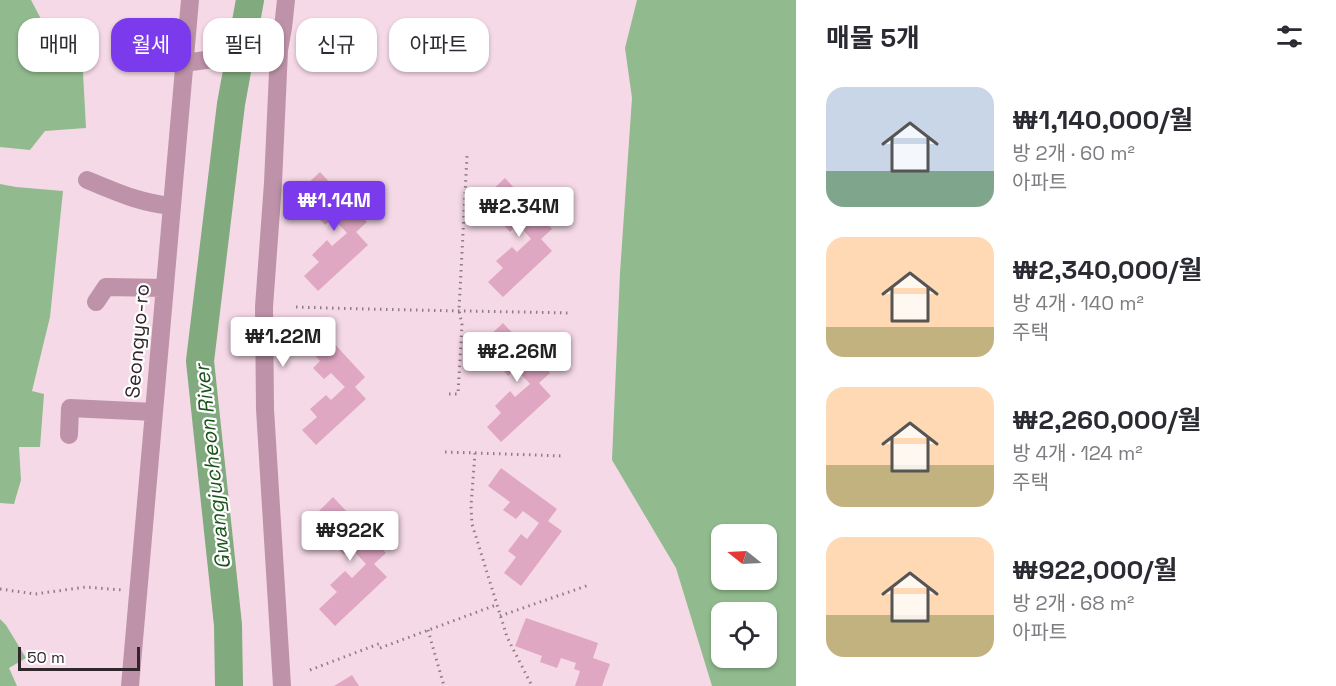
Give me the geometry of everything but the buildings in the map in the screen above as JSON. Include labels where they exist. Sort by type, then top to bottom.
[{"type":"street","name":"Seongyo-ro","points":[[188,18],[189,0]]},
{"type":"street","points":[[284,19],[286,0]]},
{"type":"street","name":"Seongyo-ro","points":[[130,686],[184,72]]},
{"type":"street","points":[[278,72],[264,307],[265,409],[282,686]]},
{"type":"street","points":[[87,180],[136,200],[172,206]]},
{"type":"street","points":[[96,302],[106,287],[165,288]]},
{"type":"street","points":[[69,435],[70,408],[154,412]]},
{"type":"path","points":[[449,394],[458,394],[462,326],[459,310],[467,156]]},
{"type":"path","points":[[296,307],[569,313]]},
{"type":"path","points":[[445,453],[564,456]]},
{"type":"path","points":[[475,453],[472,524],[507,637],[532,686]]},
{"type":"path","points":[[500,616],[588,585]]},
{"type":"path","points":[[0,589],[35,594],[86,587],[138,593]]},
{"type":"path","points":[[380,648],[496,605]]},
{"type":"path","points":[[428,630],[444,686]]},
{"type":"path","points":[[310,670],[381,643]]},
{"type":"green space","points":[[0,0],[31,0],[40,18],[18,18],[18,72],[83,72],[86,128],[45,131],[30,150],[0,147]]},
{"type":"green space","points":[[637,0],[796,0],[796,686],[712,686],[676,568],[612,460],[620,273],[632,98],[625,48]]},
{"type":"green space","points":[[0,184],[63,191],[50,317],[32,391],[44,394],[40,447],[19,447],[21,480],[14,504],[0,503]]},
{"type":"green space","points":[[0,619],[26,658],[9,668],[17,686],[0,686]]},
{"type":"waterway","name":"Gwangjucheon River","points":[[229,686],[228,625],[200,361],[231,104],[250,0]]}]
